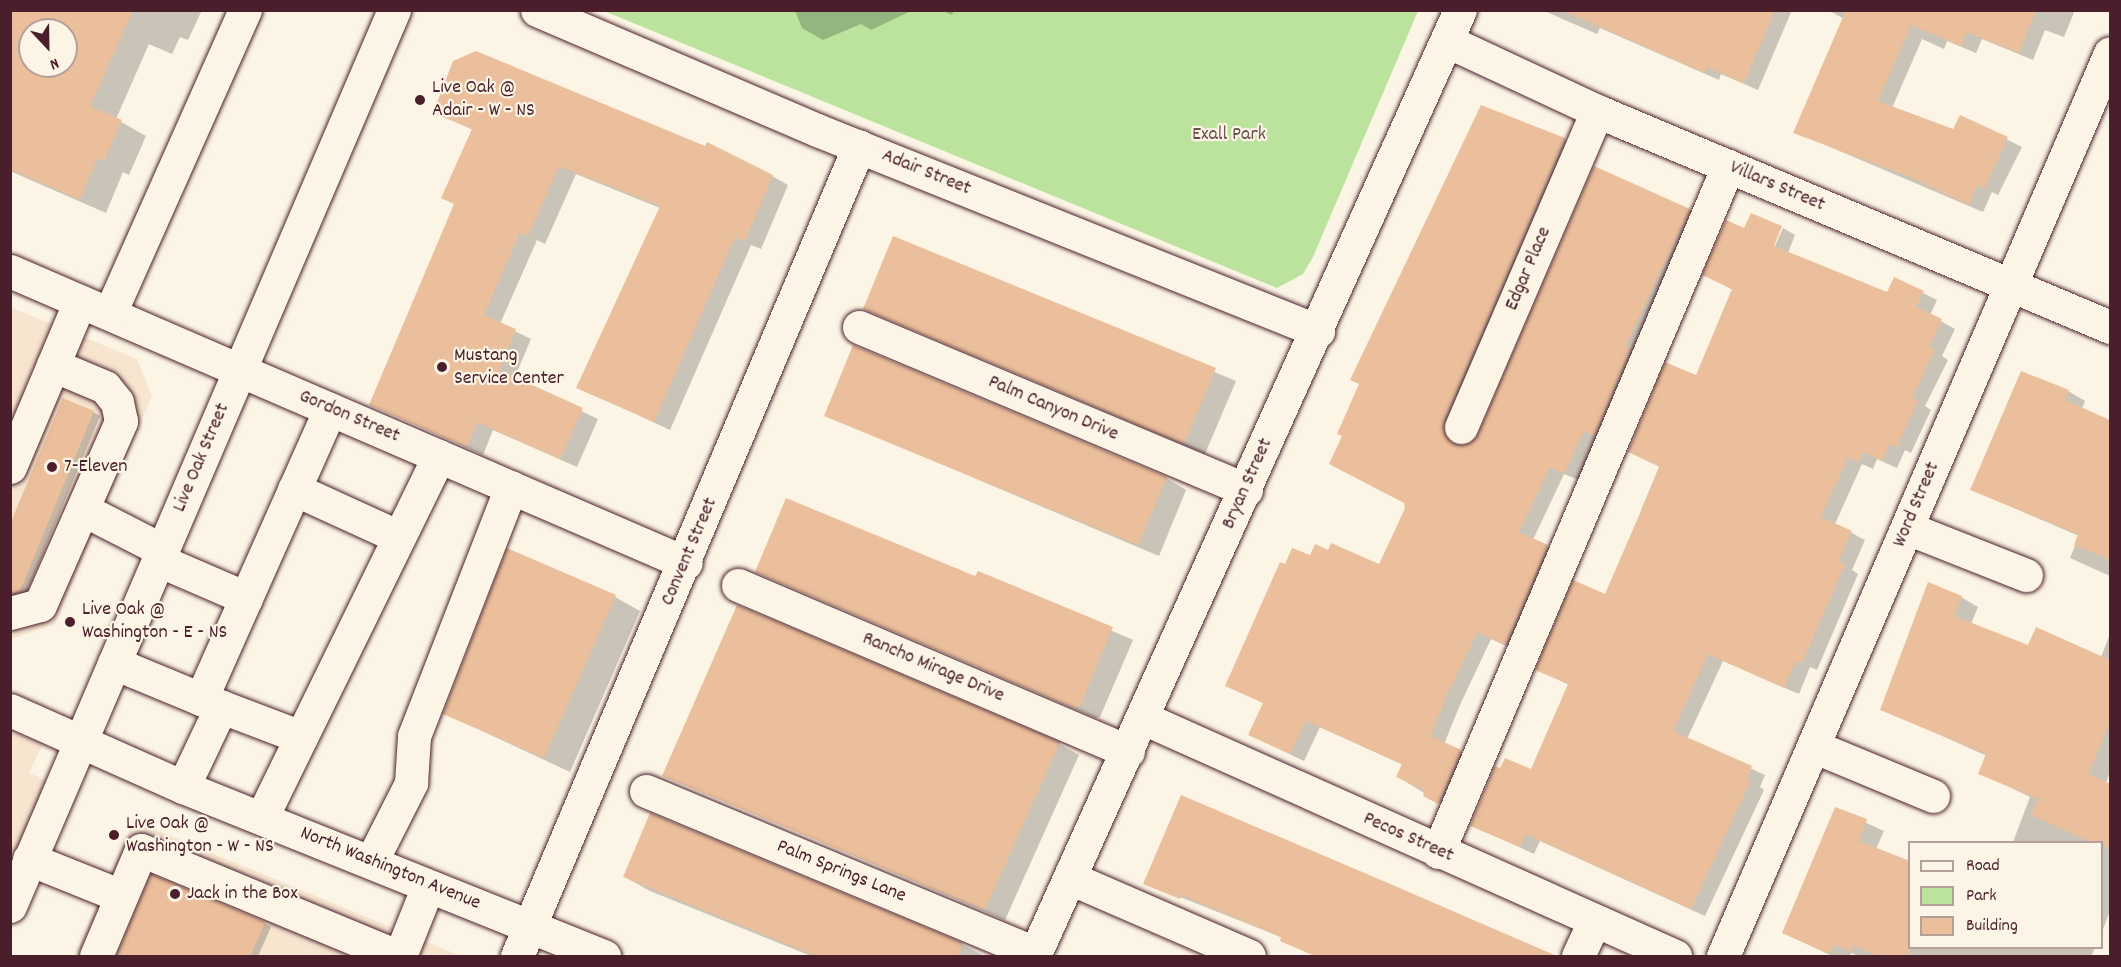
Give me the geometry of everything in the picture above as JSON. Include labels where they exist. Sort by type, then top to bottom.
[{"type":"street","points":[[110,313],[245,10]]},
{"type":"street","name":"Live Oak Street","points":[[10,906],[394,10]]},
{"type":"street","name":"Adair Street","points":[[537,10],[859,146],[1317,331]]},
{"type":"street","name":"Bryan Street","points":[[1035,955],[1460,10]]},
{"type":"street","name":"Villars Street","points":[[1447,40],[1597,111],[2110,327]]},
{"type":"street","name":"Word Street","points":[[1723,957],[2110,53]]},
{"type":"street","name":"Edgar Place","points":[[1461,427],[1597,111]]},
{"type":"street","name":"Convent Street","points":[[518,957],[686,563],[859,146]]},
{"type":"street","points":[[1438,852],[1728,166]]},
{"type":"street","name":"Gordon Street","points":[[10,271],[686,563]]},
{"type":"street","points":[[10,467],[80,301]]},
{"type":"street","name":"Palm Canyon Drive","points":[[859,327],[1246,490]]},
{"type":"street","points":[[10,613],[40,605],[84,510],[120,421],[117,402],[105,387],[53,365]]},
{"type":"street","points":[[183,787],[246,598],[330,409]]},
{"type":"street","points":[[262,817],[439,456]]},
{"type":"street","points":[[371,862],[411,783],[414,736],[511,487]]},
{"type":"street","points":[[294,489],[399,537]]},
{"type":"street","points":[[84,510],[160,555],[246,598]]},
{"type":"street","points":[[1907,528],[2026,575]]},
{"type":"street","name":"Rancho Mirage Drive","points":[[738,585],[1128,751]]},
{"type":"street","points":[[114,663],[301,737]]},
{"type":"street","name":"North Washington Avenue","points":[[10,710],[183,787],[604,957]]},
{"type":"street","name":"Pecos Street","points":[[1143,718],[1675,957]]},
{"type":"street","points":[[1813,746],[1933,796]]},
{"type":"street","name":"Palm Springs Lane","points":[[646,791],[1035,955]]},
{"type":"street","points":[[96,957],[141,850],[398,957],[428,886]]},
{"type":"street","points":[[29,859],[121,896]]},
{"type":"street","points":[[1070,878],[1249,957]]},
{"type":"street","points":[[1578,957],[1593,921]]},
{"type":"shaded area","points":[[10,307],[137,359],[152,396],[55,624],[11,639]]},
{"type":"shaded area","points":[[11,726],[44,741],[29,773],[60,787],[11,903]]},
{"type":"shaded area","points":[[134,821],[461,956],[75,956]]},
{"type":"green space","name":"Exall Park","points":[[604,11],[1418,11],[1313,257],[1303,274],[1277,288]]},
{"type":"building","points":[[10,10],[133,10],[90,106],[122,120],[104,161],[97,159],[80,200],[10,169]]},
{"type":"building","points":[[1561,10],[1775,10],[1744,83],[1707,67],[1705,73]]},
{"type":"building","points":[[1846,10],[2036,10],[2019,53],[1967,32],[1961,46],[1911,25],[1878,101],[1953,129],[1960,115],[2008,137],[1984,189],[1977,185],[1969,205],[1908,176],[1793,133]]},
{"type":"building","points":[[476,51],[705,146],[707,142],[773,175],[745,241],[735,237],[654,422],[576,388],[660,206],[559,166],[528,236],[520,232],[484,315],[516,329],[499,370],[583,408],[560,459],[477,422],[467,447],[369,405],[454,204],[441,198],[472,129],[433,113],[453,61]]},
{"type":"building","points":[[1481,105],[1565,138],[1444,420],[1443,430],[1453,444],[1464,445],[1478,434],[1594,166],[1690,209],[1626,345],[1631,347],[1594,436],[1584,431],[1564,474],[1550,467],[1519,532],[1548,545],[1505,645],[1477,632],[1446,697],[1431,736],[1461,750],[1438,804],[1423,796],[1425,790],[1396,777],[1402,764],[1306,721],[1290,754],[1248,735],[1263,703],[1225,686],[1280,562],[1285,564],[1292,548],[1310,555],[1315,544],[1328,550],[1331,543],[1379,564],[1405,509],[1404,503],[1329,464],[1342,436],[1337,434],[1359,384],[1350,380]]},
{"type":"building","points":[[1751,213],[1782,226],[1774,246],[1887,292],[1894,277],[1924,291],[1916,307],[1942,319],[1929,348],[1935,350],[1912,398],[1918,400],[1897,447],[1890,444],[1882,461],[1863,452],[1859,462],[1848,457],[1821,517],[1852,531],[1838,562],[1845,564],[1802,663],[1796,661],[1784,688],[1708,654],[1673,731],[1752,766],[1747,778],[1751,780],[1691,909],[1526,834],[1520,847],[1470,826],[1495,766],[1500,768],[1505,758],[1531,769],[1568,684],[1535,670],[1573,580],[1605,594],[1660,467],[1628,452],[1665,362],[1696,375],[1732,289],[1702,275],[1726,220],[1744,228]]},
{"type":"building","points":[[893,236],[1216,368],[1184,444],[863,309]]},
{"type":"building","points":[[853,345],[1167,477],[1138,545],[824,416]]},
{"type":"building","points":[[2021,371],[2069,390],[2065,400],[2110,420],[2110,560],[2074,545],[2078,534],[1970,490]]},
{"type":"building","name":"7-Eleven","points":[[63,398],[94,411],[20,591],[10,593],[10,524]]},
{"type":"building","points":[[786,498],[975,576],[978,571],[1113,627],[1080,706],[1074,708],[755,572]]},
{"type":"building","points":[[507,548],[616,595],[544,758],[443,714]]},
{"type":"building","points":[[1928,582],[1962,596],[1954,616],[2028,645],[2036,627],[2110,660],[2110,722],[2088,774],[2110,784],[2110,850],[2103,841],[2089,841],[2031,815],[2039,799],[1978,774],[1986,754],[1880,710]]},
{"type":"building","points":[[737,605],[1060,742],[985,910],[662,776]]},
{"type":"building","points":[[1181,795],[1559,957],[1317,957],[1280,941],[1281,937],[1182,895],[1180,899],[1143,884]]},
{"type":"building","points":[[1835,807],[1867,819],[1859,841],[1908,860],[1908,949],[1910,949],[1910,957],[1880,957],[1853,945],[1851,952],[1834,945],[1829,954],[1782,933]]},
{"type":"building","points":[[650,813],[963,943],[958,957],[818,957],[623,877]]},
{"type":"building","name":"Jack in the Box","points":[[151,874],[265,922],[250,957],[116,957]]},
{"type":"place","name":"Live Oak @ Adair - W - NS","points":[[420,100]]},
{"type":"place","name":"Mustang Service Center","points":[[442,367]]},
{"type":"place","name":"7-Eleven","points":[[52,467]]},
{"type":"place","name":"Live Oak @ Washington - E - NS","points":[[70,622]]},
{"type":"place","name":"Live Oak @ Washington - W - NS","points":[[114,835]]},
{"type":"place","name":"Jack in the Box","points":[[175,894]]}]
